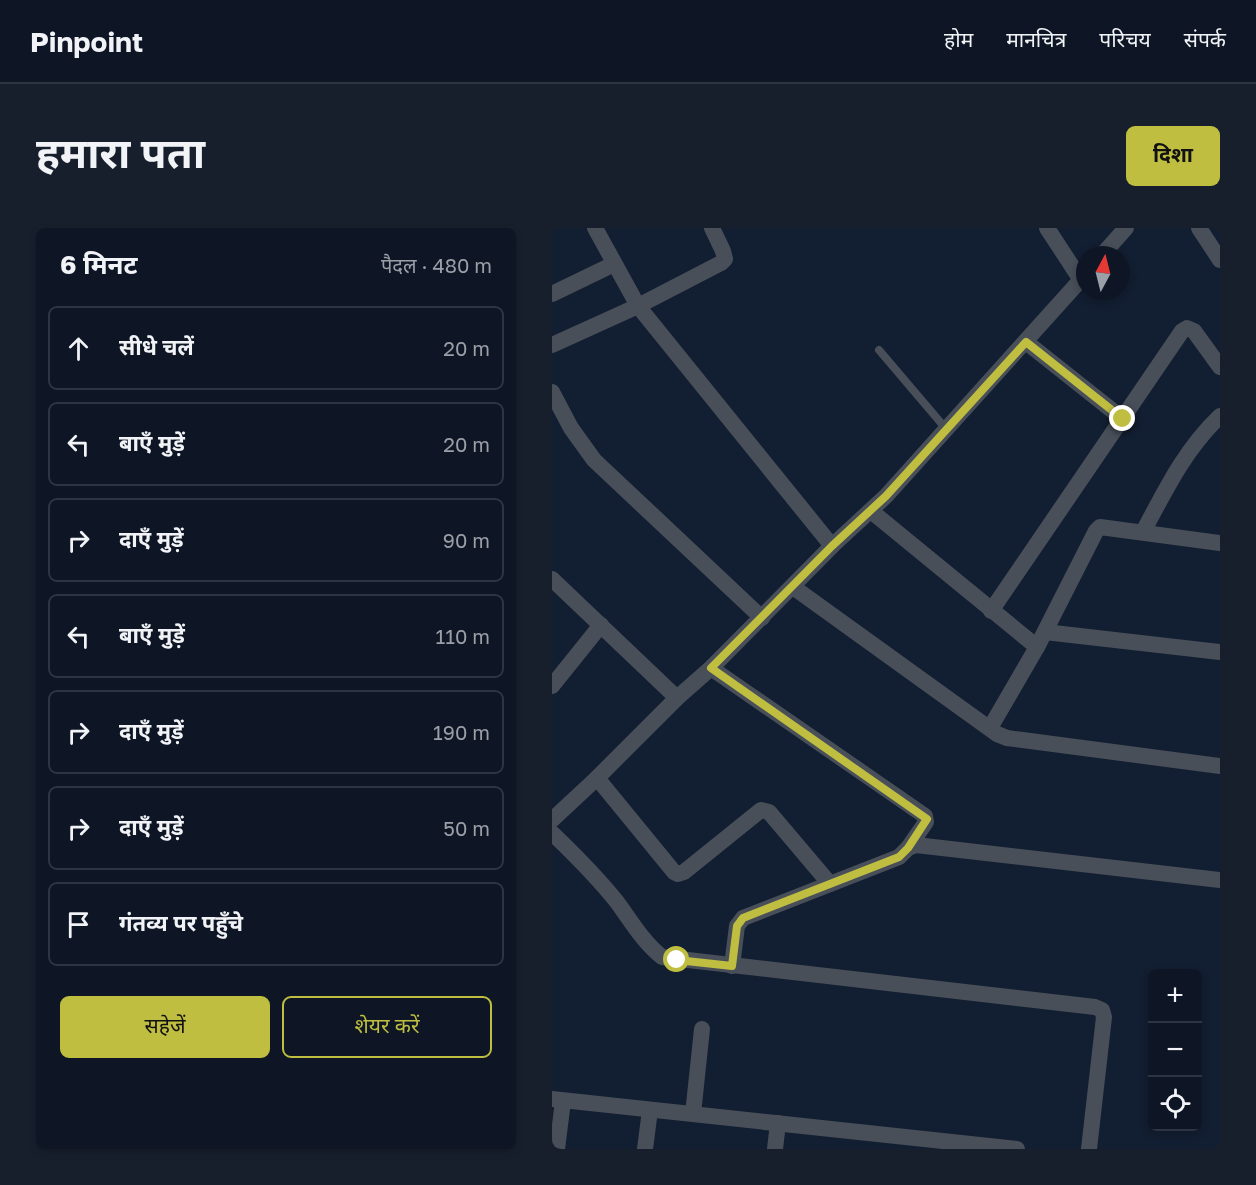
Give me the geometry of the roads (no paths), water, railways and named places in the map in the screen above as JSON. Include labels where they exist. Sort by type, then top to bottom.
[{"type":"street","points":[[595,228],[638,306],[832,546]]},
{"type":"street","points":[[552,345],[638,306],[721,263],[725,259],[723,251],[712,228]]},
{"type":"street","points":[[1047,228],[1076,268]]},
{"type":"street","points":[[1110,246],[1126,228]]},
{"type":"street","points":[[1199,228],[1220,260]]},
{"type":"street","points":[[552,294],[614,264]]},
{"type":"street","points":[[552,820],[677,698],[711,668],[832,546],[871,511],[1076,286]]},
{"type":"street","points":[[991,611],[1182,331],[1186,328],[1194,331],[1220,367]]},
{"type":"street","points":[[1026,342],[1123,419]]},
{"type":"street","points":[[552,392],[571,428],[594,460],[762,618]]},
{"type":"street","points":[[1143,532],[1182,461],[1195,442],[1220,416]]},
{"type":"street","points":[[871,511],[1037,647]]},
{"type":"street","points":[[990,728],[1037,647],[1100,527],[1220,543]]},
{"type":"street","points":[[552,579],[677,698]]},
{"type":"street","points":[[793,586],[997,734],[1017,741],[1220,766]]},
{"type":"street","points":[[552,686],[601,625]]},
{"type":"street","points":[[1045,632],[1220,652]]},
{"type":"street","points":[[711,668],[925,816],[926,822],[899,857],[739,921],[732,966]]},
{"type":"street","points":[[597,778],[678,874],[684,872],[762,810],[765,810],[830,884]]},
{"type":"street","points":[[552,833],[582,862],[616,901],[652,949],[662,957],[1095,1007],[1102,1010],[1104,1017],[1089,1149]]},
{"type":"street","points":[[908,848],[916,845],[1220,880]]},
{"type":"street","points":[[693,1114],[702,1029]]},
{"type":"street","points":[[557,1149],[557,1100],[778,1123],[896,1143],[1017,1149]]},
{"type":"street","points":[[645,1149],[650,1110]]},
{"type":"street","points":[[775,1149],[778,1123]]},
{"type":"lane","points":[[879,350],[947,430]]}]
